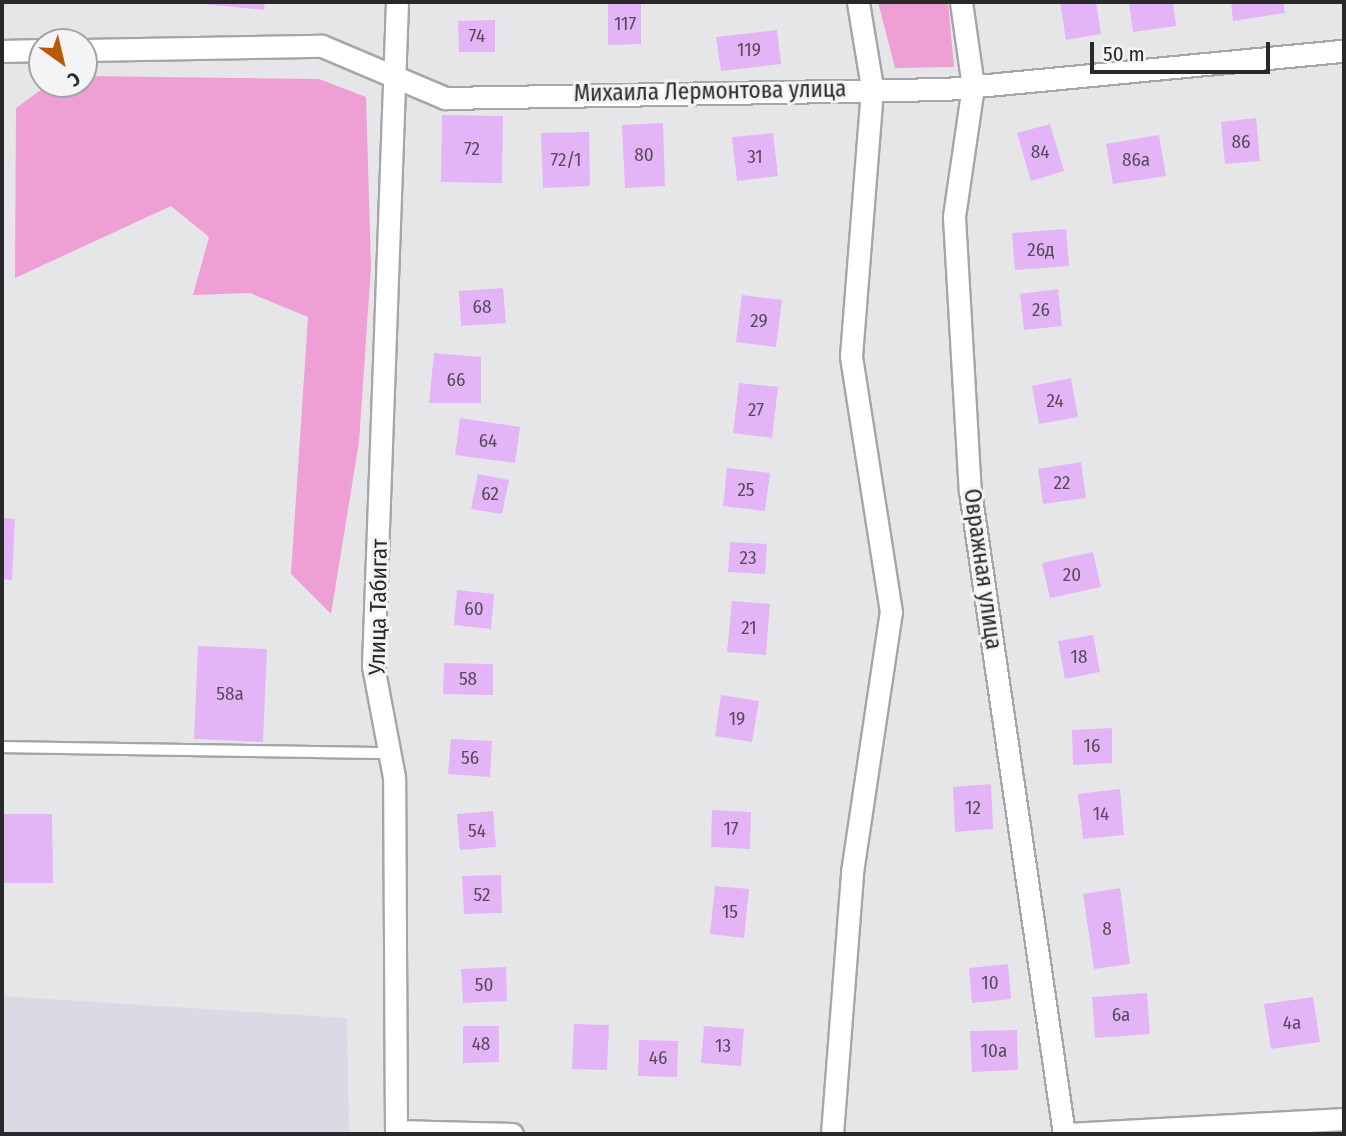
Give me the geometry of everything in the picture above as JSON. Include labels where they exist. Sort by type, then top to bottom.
[{"type":"street","name":"Улица Табигат","points":[[396,1133],[394,778],[373,666],[397,79],[397,2]]},
{"type":"street","points":[[832,1134],[852,873],[891,612],[851,356],[872,87],[858,2]]},
{"type":"street","name":"Овражная улица","points":[[961,2],[973,86],[954,217],[970,491],[1064,1134]]},
{"type":"street","name":"Михаила Лермонтова улица","points":[[98,50],[322,46],[445,98],[973,86],[1344,51]]},
{"type":"street","points":[[2,51],[28,50]]},
{"type":"street","points":[[1069,1134],[1344,1119]]},
{"type":"street","points":[[396,1133],[512,1134]]},
{"type":"lane","points":[[2,747],[388,753]]},
{"type":"shaded area","points":[[878,2],[948,2],[954,67],[895,68]]},
{"type":"shaded area","points":[[98,76],[319,79],[366,97],[371,267],[359,442],[331,614],[291,574],[308,317],[250,293],[193,295],[209,237],[171,206],[15,278],[16,108],[30,98],[98,98]]},
{"type":"shaded area","points":[[2,996],[347,1018],[349,1134],[2,1134]]},
{"type":"building","points":[[182,2],[265,2],[264,10]]},
{"type":"building","points":[[641,2],[641,44],[608,45],[608,3]]},
{"type":"building","points":[[1060,2],[1096,2],[1101,34],[1066,40]]},
{"type":"building","points":[[1129,2],[1173,2],[1176,26],[1133,32]]},
{"type":"building","points":[[1231,2],[1283,2],[1285,13],[1233,21]]},
{"type":"building","points":[[495,20],[495,52],[459,52],[458,21]]},
{"type":"building","points":[[777,30],[781,64],[721,71],[716,37]]},
{"type":"building","points":[[442,115],[503,116],[502,183],[441,182]]},
{"type":"building","points":[[1256,118],[1260,161],[1225,164],[1221,122]]},
{"type":"building","points":[[663,123],[665,186],[625,188],[622,125]]},
{"type":"building","points":[[1050,124],[1064,171],[1031,181],[1017,133]]},
{"type":"building","points":[[589,132],[590,186],[543,188],[541,133]]},
{"type":"building","points":[[773,133],[778,176],[737,181],[732,137]]},
{"type":"building","points":[[1159,135],[1166,176],[1113,184],[1106,144]]},
{"type":"building","points":[[1066,229],[1069,266],[1015,270],[1012,233]]},
{"type":"building","points":[[503,288],[506,323],[461,326],[459,291]]},
{"type":"building","points":[[1058,289],[1062,326],[1024,330],[1020,294]]},
{"type":"building","points":[[742,295],[782,300],[776,347],[736,342]]},
{"type":"building","points":[[434,353],[481,357],[481,403],[429,403]]},
{"type":"building","points":[[1071,378],[1078,417],[1039,424],[1032,386]]},
{"type":"building","points":[[739,383],[778,387],[772,438],[733,433]]},
{"type":"building","points":[[460,418],[520,427],[515,463],[455,455]]},
{"type":"building","points":[[1081,462],[1086,498],[1043,504],[1038,469]]},
{"type":"building","points":[[727,468],[770,473],[765,511],[723,506]]},
{"type":"building","points":[[478,474],[509,480],[502,514],[471,509]]},
{"type":"building","points":[[2,518],[15,519],[12,580],[2,579]]},
{"type":"building","points":[[730,542],[767,544],[765,574],[728,572]]},
{"type":"building","points":[[1093,552],[1101,587],[1050,598],[1042,563]]},
{"type":"building","points":[[457,590],[494,594],[491,629],[454,625]]},
{"type":"building","points":[[732,601],[770,604],[766,655],[727,652]]},
{"type":"building","points":[[1093,635],[1100,672],[1065,679],[1058,641]]},
{"type":"building","points":[[198,646],[267,649],[263,742],[194,739]]},
{"type":"building","points":[[444,663],[493,664],[493,695],[443,694]]},
{"type":"building","points":[[721,695],[759,701],[752,742],[715,736]]},
{"type":"building","points":[[1112,728],[1112,763],[1073,765],[1072,730]]},
{"type":"building","points":[[451,739],[492,741],[490,777],[448,774]]},
{"type":"building","points":[[991,784],[993,829],[955,832],[953,787]]},
{"type":"building","points":[[1120,789],[1124,835],[1083,839],[1078,794]]},
{"type":"building","points":[[712,810],[751,812],[750,849],[711,847]]},
{"type":"building","points":[[493,811],[496,847],[460,850],[457,814]]},
{"type":"building","points":[[2,814],[52,814],[53,883],[2,883]]},
{"type":"building","points":[[501,875],[502,913],[464,914],[462,876]]},
{"type":"building","points":[[715,886],[749,889],[744,938],[710,934]]},
{"type":"building","points":[[1120,888],[1130,964],[1094,969],[1083,894]]},
{"type":"building","points":[[1008,964],[1011,999],[972,1003],[969,968]]},
{"type":"building","points":[[506,967],[507,1001],[463,1003],[461,969]]},
{"type":"building","points":[[1147,993],[1150,1034],[1095,1038],[1092,997]]},
{"type":"building","points":[[1313,997],[1320,1042],[1271,1049],[1264,1004]]},
{"type":"building","points":[[574,1024],[609,1025],[607,1070],[572,1069]]},
{"type":"building","points":[[463,1026],[499,1026],[499,1062],[463,1063]]},
{"type":"building","points":[[704,1026],[744,1029],[741,1066],[701,1063]]},
{"type":"building","points":[[1017,1030],[1018,1070],[972,1072],[970,1031]]},
{"type":"building","points":[[639,1040],[678,1041],[677,1077],[638,1076]]}]
